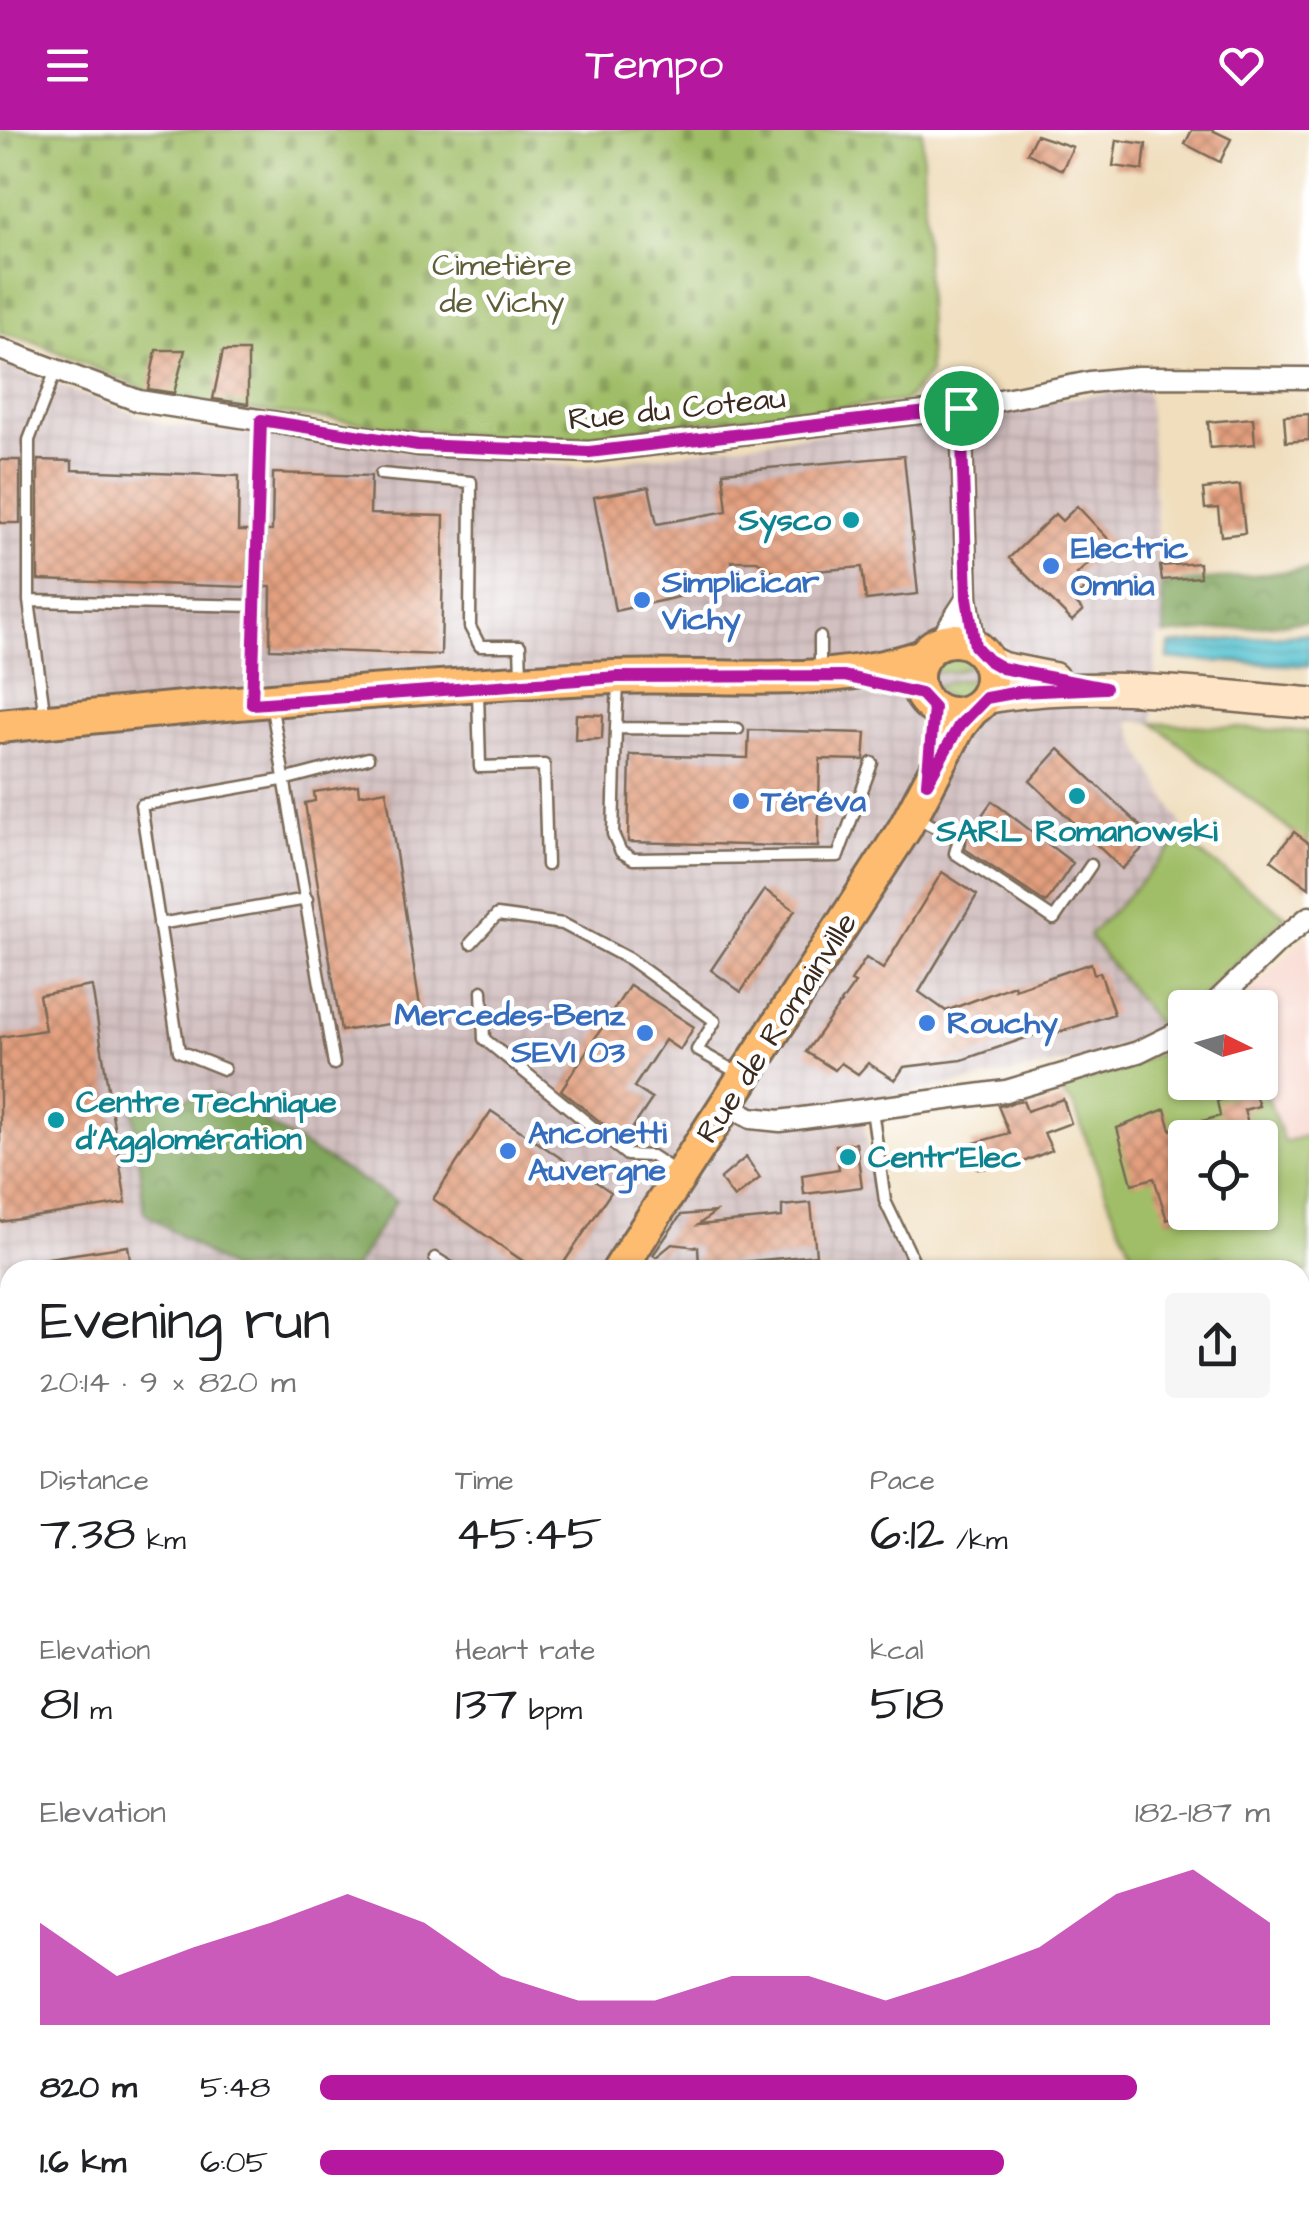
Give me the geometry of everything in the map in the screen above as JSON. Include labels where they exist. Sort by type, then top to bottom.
[{"type":"main road","points":[[0,726],[520,682],[618,677],[832,676],[889,668],[957,640],[982,653],[992,680],[978,704],[952,715],[927,701],[832,676]]},
{"type":"main road","points":[[927,701],[917,675],[931,650]]},
{"type":"main road","name":"Rue de Romainville","points":[[927,701],[927,783]]},
{"type":"main road","name":"Rue de Romainville","points":[[626,1260],[746,1077],[978,704]]},
{"type":"street","name":"Rue du Coteau","points":[[0,349],[140,402],[418,445],[589,452],[961,408],[1090,382],[1138,377],[1309,378]]},
{"type":"street","points":[[961,408],[967,598],[982,653],[1020,672],[1110,689]]},
{"type":"street","points":[[931,650],[967,598]]},
{"type":"street","points":[[978,704],[1019,692],[1110,689],[1309,703]]},
{"type":"street","points":[[1229,990],[1309,918]]},
{"type":"street","points":[[727,1105],[751,1118],[767,1121],[1006,1090],[1138,1052],[1168,1037]]},
{"type":"lane","points":[[46,722],[29,600],[28,440],[56,370]]},
{"type":"lane","points":[[261,420],[256,606],[262,703],[286,780],[334,1064]]},
{"type":"lane","points":[[382,474],[471,482],[470,627],[480,646],[520,646],[520,682]]},
{"type":"lane","points":[[29,600],[256,606]]},
{"type":"lane","points":[[820,637],[832,676]]},
{"type":"lane","points":[[618,677],[613,834],[621,852],[633,858],[838,856],[872,763]]},
{"type":"lane","points":[[477,686],[480,768],[544,766],[547,865]]},
{"type":"lane","points":[[616,728],[738,729]]},
{"type":"lane","points":[[224,1069],[179,1051],[142,805],[286,780],[368,758]]},
{"type":"lane","points":[[911,816],[959,839],[955,853],[1054,920],[1092,865]]},
{"type":"lane","points":[[159,924],[306,899]]},
{"type":"lane","points":[[471,943],[497,915],[563,924],[629,959],[715,1021],[697,1050],[746,1077]]},
{"type":"lane","points":[[482,991],[484,1039],[628,1154],[652,1156],[681,1175]]},
{"type":"lane","points":[[872,1110],[885,1200],[913,1260]]},
{"type":"shaded area","points":[[0,364],[165,425],[580,467],[1147,387],[1165,635],[1157,636],[1153,723],[1128,721],[1181,824],[1181,839],[1089,936],[1162,1030],[1081,1060],[861,1102],[875,1200],[904,1260],[0,1260]]},
{"type":"shaded area","points":[[1309,935],[1309,1135],[1284,1142],[1269,1100],[1278,1100],[1278,990],[1253,990]]},
{"type":"green space","name":"Cimetière de Vichy","points":[[0,130],[922,130],[929,373],[905,401],[657,426],[586,438],[487,437],[172,398],[32,341],[0,333]]},
{"type":"green space","points":[[1309,569],[1309,621],[1165,635],[1161,585]]},
{"type":"green space","points":[[950,654],[964,655],[975,664],[954,672],[933,673],[937,662]]},
{"type":"green space","points":[[956,680],[979,680],[971,693],[959,698],[947,697],[935,687]]},
{"type":"green space","points":[[1153,723],[1309,732],[1309,845]]},
{"type":"green space","points":[[1181,839],[1286,916],[1209,990],[1168,990],[1168,1025],[1162,1030],[1089,936]]},
{"type":"green space","points":[[1168,1050],[1168,1100],[1269,1100],[1276,1120],[1168,1120],[1168,1230],[1278,1230],[1278,1126],[1284,1142],[1309,1135],[1309,1260],[1224,1260],[1221,1256],[1204,1260],[1135,1260],[1077,1114],[1059,1091]]},
{"type":"green space","points":[[217,1094],[396,1201],[359,1260],[216,1260],[144,1212],[133,1107]]},
{"type":"water","points":[[1309,633],[1309,666],[1168,659],[1169,645]]},
{"type":"building","points":[[1192,130],[1212,130],[1231,139],[1220,162],[1185,144]]},
{"type":"building","points":[[1036,135],[1073,147],[1062,170],[1027,153]]},
{"type":"building","points":[[1117,140],[1146,144],[1143,170],[1113,166]]},
{"type":"building","points":[[156,350],[185,350],[174,393],[148,389]]},
{"type":"building","points":[[223,351],[248,351],[248,404],[213,399]]},
{"type":"building","points":[[1309,414],[1309,440],[1286,442],[1284,416]]},
{"type":"building","points":[[1253,418],[1255,444],[1210,448],[1208,422]]},
{"type":"building","name":"Sysco","points":[[904,456],[918,594],[866,600],[862,567],[803,572],[794,585],[757,561],[732,561],[737,584],[615,611],[594,497],[649,487],[657,524],[727,511],[723,472]]},
{"type":"building","points":[[0,460],[20,460],[20,523],[0,523]]},
{"type":"building","points":[[38,460],[72,461],[72,470],[239,476],[238,531],[249,531],[247,587],[38,580]]},
{"type":"building","points":[[273,473],[371,476],[370,514],[444,516],[441,655],[270,649],[271,587],[265,587],[266,531],[272,531]]},
{"type":"building","points":[[1240,485],[1245,533],[1221,536],[1218,508],[1205,509],[1203,489]]},
{"type":"building","name":"Electric Omnia","points":[[1077,506],[1111,542],[1077,574],[1088,586],[1073,600],[1083,611],[1072,621],[1009,558],[1055,514],[1062,521]]},
{"type":"building","points":[[1199,563],[1200,577],[1162,580],[1160,566]]},
{"type":"building","points":[[576,714],[603,715],[602,739],[575,740]]},
{"type":"building","name":"Téréva","points":[[749,730],[866,733],[864,760],[820,759],[818,847],[628,842],[630,755],[748,758]]},
{"type":"building","name":"SARL Romanowski","points":[[1059,749],[1153,838],[1122,869],[1030,781]]},
{"type":"building","points":[[358,785],[359,795],[386,790],[422,1019],[341,1031],[305,803],[315,801],[314,792]]},
{"type":"building","points":[[992,801],[1073,863],[1046,903],[965,849],[967,836]]},
{"type":"building","points":[[1294,832],[1309,843],[1309,888],[1271,860]]},
{"type":"building","points":[[942,872],[977,895],[919,992],[946,1011],[1014,985],[1015,989],[1091,963],[1094,974],[1100,972],[1114,1014],[1044,1037],[1043,1032],[962,1060],[904,1067],[895,1080],[868,1063],[858,1074],[841,1063],[835,1070],[806,1052],[855,983],[851,981],[866,958],[883,969]]},
{"type":"building","points":[[765,890],[795,910],[741,992],[711,970]]},
{"type":"building","points":[[630,985],[694,1027],[680,1050],[665,1040],[634,1087],[652,1099],[624,1141],[561,1090]]},
{"type":"building","name":"Centre Technique d'Agglomération","points":[[92,986],[126,1203],[0,1222],[0,1037],[45,1030],[39,995]]},
{"type":"building","points":[[1063,1099],[1071,1123],[1044,1133],[1052,1150],[1021,1163],[978,1169],[971,1144],[1009,1133],[998,1106],[1023,1101],[1027,1111]]},
{"type":"building","points":[[1257,1100],[1259,1106],[1244,1110],[1247,1120],[1206,1120],[1220,1116],[1217,1101]]},
{"type":"building","points":[[1165,1109],[1167,1220],[1154,1178],[1132,1184],[1117,1128]]},
{"type":"building","name":"Anconetti Auvergne","points":[[491,1111],[611,1192],[566,1260],[521,1260],[433,1199]]},
{"type":"building","name":"Centr'Elec","points":[[856,1143],[862,1187],[804,1194],[802,1175],[839,1169],[836,1145]]},
{"type":"building","points":[[746,1157],[760,1178],[734,1198],[720,1179]]},
{"type":"building","points":[[811,1203],[816,1255],[699,1260],[698,1247],[672,1244],[656,1257],[653,1255],[681,1215],[715,1212],[698,1225],[782,1217],[782,1206]]},
{"type":"building","points":[[128,1246],[130,1260],[35,1260]]},
{"type":"place","name":"Sysco","points":[[851,520]]},
{"type":"place","name":"Electric Omnia","points":[[1051,566]]},
{"type":"place","name":"Simplicicar Vichy","points":[[642,600]]},
{"type":"place","name":"SARL Romanowski","points":[[1077,796]]},
{"type":"place","name":"Téréva","points":[[741,801]]},
{"type":"place","name":"Rouchy","points":[[927,1023]]},
{"type":"place","name":"Mercedes-Benz SEVI 03","points":[[645,1033]]},
{"type":"place","name":"Centre Technique d'Agglomération","points":[[56,1120]]},
{"type":"place","name":"Anconetti Auvergne","points":[[508,1151]]},
{"type":"place","name":"Centr'Elec","points":[[848,1157]]},
{"type":"route","points":[[961,408],[967,598],[975,646],[1002,668],[1105,688],[1019,692],[986,698],[959,726],[927,783],[934,708],[921,694],[844,676],[618,677],[252,704],[261,420],[418,445],[589,452],[961,408]]}]
